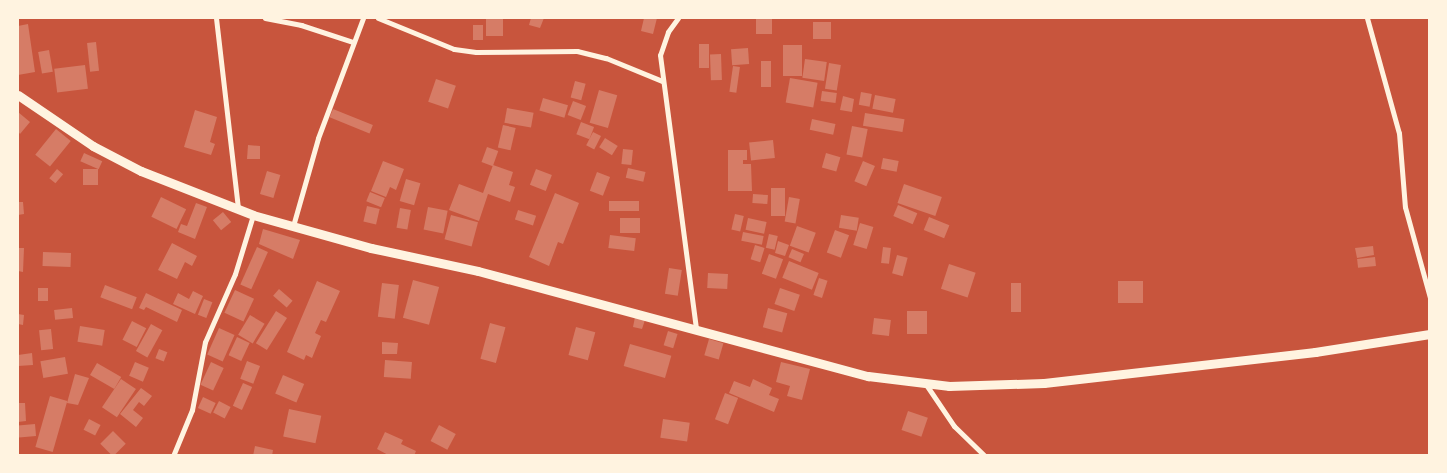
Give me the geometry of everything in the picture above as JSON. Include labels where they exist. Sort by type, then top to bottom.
[{"type":"street","points":[[216,18],[238,209]]},
{"type":"street","points":[[265,18],[301,25],[353,42]]},
{"type":"street","points":[[293,226],[318,138],[363,18]]},
{"type":"street","points":[[378,18],[454,49],[476,52],[577,51],[606,58],[662,82]]},
{"type":"street","points":[[678,18],[668,32],[660,55],[662,82],[696,330]]},
{"type":"street","points":[[1367,18],[1398,133],[1407,215],[1430,298]]},
{"type":"street","points":[[18,95],[93,146],[141,171],[253,215],[371,248],[478,271],[868,376],[949,386],[1044,383],[1315,352],[1430,334]]},
{"type":"street","points":[[172,456],[192,410],[205,342],[235,274],[253,215]]},
{"type":"street","points":[[924,383],[954,426],[985,456]]},
{"type":"building","points":[[486,18],[503,18],[503,36],[486,36]]},
{"type":"building","points":[[531,18],[544,18],[540,28],[529,25]]},
{"type":"building","points":[[644,18],[657,18],[653,34],[641,31]]},
{"type":"building","points":[[756,18],[772,18],[772,34],[756,34]]},
{"type":"building","points":[[813,22],[831,22],[831,39],[813,39]]},
{"type":"building","points":[[28,24],[35,72],[18,75],[18,26]]},
{"type":"building","points":[[473,25],[483,25],[483,40],[473,40]]},
{"type":"building","points":[[96,42],[99,71],[90,72],[87,43]]},
{"type":"building","points":[[699,44],[709,44],[709,68],[699,68]]},
{"type":"building","points":[[783,45],[802,45],[802,76],[783,76]]},
{"type":"building","points":[[748,48],[749,64],[732,65],[731,49]]},
{"type":"building","points":[[49,50],[53,72],[42,74],[38,52]]},
{"type":"building","points":[[710,54],[721,54],[722,80],[711,80]]},
{"type":"building","points":[[805,59],[827,62],[824,81],[802,78]]},
{"type":"building","points":[[761,61],[771,61],[771,87],[761,87]]},
{"type":"building","points":[[829,63],[841,65],[837,91],[825,89]]},
{"type":"building","points":[[85,65],[88,89],[57,93],[54,69]]},
{"type":"building","points":[[733,66],[740,67],[736,93],[729,92]]},
{"type":"building","points":[[790,78],[818,83],[813,107],[786,103]]},
{"type":"building","points":[[436,79],[456,86],[448,109],[428,102]]},
{"type":"building","points":[[575,81],[586,84],[581,100],[571,97]]},
{"type":"building","points":[[599,90],[617,95],[608,128],[590,123]]},
{"type":"building","points":[[822,91],[837,93],[835,103],[821,101]]},
{"type":"building","points":[[861,92],[872,94],[870,107],[859,105]]},
{"type":"building","points":[[875,95],[896,99],[893,113],[872,109]]},
{"type":"building","points":[[843,96],[854,99],[852,112],[840,110]]},
{"type":"building","points":[[543,98],[568,105],[564,118],[539,110]]},
{"type":"building","points":[[573,101],[586,106],[581,120],[568,115]]},
{"type":"building","points":[[507,108],[534,113],[531,127],[504,123]]},
{"type":"building","points":[[333,109],[373,125],[369,133],[330,117]]},
{"type":"building","points":[[195,110],[217,117],[210,142],[215,144],[211,155],[184,147]]},
{"type":"building","points":[[18,112],[30,122],[20,134],[18,131]]},
{"type":"building","points":[[865,113],[905,119],[902,132],[863,126]]},
{"type":"building","points":[[812,119],[835,124],[833,135],[810,130]]},
{"type":"building","points":[[581,122],[594,127],[589,139],[576,134]]},
{"type":"building","points":[[503,125],[516,128],[510,150],[498,147]]},
{"type":"building","points":[[852,126],[868,129],[862,158],[846,154]]},
{"type":"building","points":[[56,129],[71,141],[50,167],[35,155]]},
{"type":"building","points":[[593,132],[601,136],[594,149],[586,145]]},
{"type":"building","points":[[605,138],[618,146],[612,155],[599,147]]},
{"type":"building","points":[[773,140],[775,158],[751,160],[749,143]]},
{"type":"building","points":[[248,145],[260,146],[260,159],[247,159]]},
{"type":"building","points":[[487,147],[498,151],[493,166],[482,162]]},
{"type":"building","points":[[623,149],[633,150],[631,165],[621,164]]},
{"type":"building","points":[[728,150],[747,150],[747,160],[743,160],[743,164],[751,164],[752,191],[728,191]]},
{"type":"building","points":[[84,153],[102,161],[99,169],[80,161]]},
{"type":"building","points":[[826,153],[840,157],[836,172],[822,167]]},
{"type":"building","points":[[883,158],[899,161],[897,172],[881,169]]},
{"type":"building","points":[[383,161],[404,169],[396,190],[390,187],[386,197],[371,191]]},
{"type":"building","points":[[863,161],[875,166],[866,186],[854,181]]},
{"type":"building","points":[[493,165],[513,172],[509,185],[515,187],[510,202],[488,194],[479,221],[449,210],[459,184],[483,193]]},
{"type":"building","points":[[628,168],[646,172],[643,182],[626,178]]},
{"type":"building","points":[[57,169],[63,174],[55,183],[49,178]]},
{"type":"building","points":[[83,169],[98,169],[98,185],[83,185]]},
{"type":"building","points":[[536,169],[552,175],[546,191],[530,185]]},
{"type":"building","points":[[267,171],[280,175],[273,198],[260,194]]},
{"type":"building","points":[[597,172],[610,177],[603,196],[590,191]]},
{"type":"building","points":[[406,179],[420,183],[414,205],[400,201]]},
{"type":"building","points":[[904,184],[942,197],[935,216],[897,203]]},
{"type":"building","points":[[771,188],[785,188],[785,216],[771,216]]},
{"type":"building","points":[[370,192],[385,198],[381,207],[366,201]]},
{"type":"building","points":[[555,193],[579,203],[563,244],[558,242],[549,266],[529,257]]},
{"type":"building","points":[[753,194],[768,195],[767,204],[752,203]]},
{"type":"building","points":[[161,197],[186,209],[177,229],[151,217]]},
{"type":"building","points":[[789,197],[800,199],[795,224],[785,222]]},
{"type":"building","points":[[609,201],[639,201],[639,211],[609,211]]},
{"type":"building","points":[[18,202],[23,202],[24,214],[18,215]]},
{"type":"building","points":[[196,203],[207,207],[195,239],[178,232],[181,224],[187,226]]},
{"type":"building","points":[[898,205],[917,213],[913,224],[893,216]]},
{"type":"building","points":[[367,206],[380,209],[376,225],[363,222]]},
{"type":"building","points":[[428,207],[448,211],[443,233],[424,230]]},
{"type":"building","points":[[400,208],[411,210],[407,230],[397,228]]},
{"type":"building","points":[[518,210],[536,216],[533,225],[515,220]]},
{"type":"building","points":[[223,212],[231,222],[221,230],[213,220]]},
{"type":"building","points":[[735,214],[744,216],[740,232],[731,230]]},
{"type":"building","points":[[451,215],[478,222],[472,246],[445,239]]},
{"type":"building","points":[[841,215],[859,218],[857,231],[839,228]]},
{"type":"building","points":[[929,217],[949,225],[944,238],[924,230]]},
{"type":"building","points":[[620,218],[640,218],[640,233],[620,233]]},
{"type":"building","points":[[748,218],[767,222],[764,234],[746,230]]},
{"type":"building","points":[[860,223],[873,227],[867,249],[853,245]]},
{"type":"building","points":[[797,226],[816,233],[809,253],[790,246]]},
{"type":"building","points":[[263,229],[300,240],[293,259],[259,244]]},
{"type":"building","points":[[835,230],[849,235],[841,258],[827,253]]},
{"type":"building","points":[[743,232],[764,236],[762,245],[741,241]]},
{"type":"building","points":[[769,234],[778,236],[775,250],[766,248]]},
{"type":"building","points":[[610,235],[636,238],[634,251],[608,248]]},
{"type":"building","points":[[778,241],[789,245],[785,256],[775,253]]},
{"type":"building","points":[[172,243],[197,256],[192,266],[185,262],[177,279],[158,270]]},
{"type":"building","points":[[755,245],[765,248],[760,262],[751,259]]},
{"type":"building","points":[[1373,246],[1374,255],[1357,258],[1355,248]]},
{"type":"building","points":[[257,247],[268,252],[251,289],[240,284]]},
{"type":"building","points":[[883,247],[891,248],[889,264],[881,263]]},
{"type":"building","points":[[18,248],[24,248],[23,272],[18,271]]},
{"type":"building","points":[[792,249],[804,254],[800,262],[788,257]]},
{"type":"building","points":[[43,252],[71,253],[70,267],[43,266]]},
{"type":"building","points":[[769,254],[783,259],[776,279],[762,274]]},
{"type":"building","points":[[897,255],[908,258],[903,276],[892,273]]},
{"type":"building","points":[[1375,257],[1376,266],[1358,268],[1357,259]]},
{"type":"building","points":[[789,261],[819,273],[812,290],[782,278]]},
{"type":"building","points":[[949,264],[976,273],[968,297],[941,289]]},
{"type":"building","points":[[669,268],[682,270],[678,296],[665,294]]},
{"type":"building","points":[[708,273],[728,274],[727,289],[707,288]]},
{"type":"building","points":[[819,278],[828,281],[822,298],[813,295]]},
{"type":"building","points":[[413,280],[439,287],[429,325],[403,318]]},
{"type":"building","points":[[317,281],[340,291],[326,322],[321,320],[315,333],[321,336],[312,358],[306,355],[304,360],[287,352]]},
{"type":"building","points":[[1118,281],[1143,281],[1143,303],[1118,303]]},
{"type":"building","points":[[382,283],[399,285],[395,319],[378,317]]},
{"type":"building","points":[[1011,283],[1021,283],[1021,312],[1011,312]]},
{"type":"building","points":[[105,285],[137,297],[132,309],[100,297]]},
{"type":"building","points":[[38,288],[48,288],[48,301],[38,301]]},
{"type":"building","points":[[780,288],[800,295],[794,311],[774,304]]},
{"type":"building","points":[[279,289],[293,301],[287,308],[273,296]]},
{"type":"building","points":[[235,290],[254,299],[243,322],[224,313]]},
{"type":"building","points":[[193,291],[203,296],[195,314],[173,304],[178,293],[189,299]]},
{"type":"building","points":[[146,293],[182,310],[177,322],[146,307],[144,310],[139,308]]},
{"type":"building","points":[[204,299],[212,302],[206,318],[198,315]]},
{"type":"building","points":[[72,308],[73,318],[55,320],[54,310]]},
{"type":"building","points":[[768,308],[787,313],[782,332],[763,327]]},
{"type":"building","points":[[276,311],[287,318],[267,350],[256,343]]},
{"type":"building","points":[[907,311],[927,311],[927,334],[907,334]]},
{"type":"building","points":[[18,314],[24,315],[23,325],[18,324]]},
{"type":"building","points":[[250,315],[265,324],[253,343],[238,335]]},
{"type":"building","points":[[635,317],[645,320],[642,329],[633,327]]},
{"type":"building","points":[[874,318],[891,320],[889,336],[872,334]]},
{"type":"building","points":[[132,321],[146,328],[137,347],[122,340]]},
{"type":"building","points":[[490,323],[505,327],[496,363],[480,359]]},
{"type":"building","points":[[151,324],[162,330],[147,357],[136,351]]},
{"type":"building","points":[[80,326],[105,330],[102,346],[77,342]]},
{"type":"building","points":[[576,327],[595,332],[588,360],[568,355]]},
{"type":"building","points":[[219,328],[235,335],[223,361],[207,354]]},
{"type":"building","points":[[51,329],[53,349],[41,350],[39,330]]},
{"type":"building","points":[[668,331],[678,334],[673,348],[664,345]]},
{"type":"building","points":[[237,337],[250,343],[241,361],[229,355]]},
{"type":"building","points":[[709,339],[723,343],[719,359],[704,355]]},
{"type":"building","points":[[382,342],[398,343],[397,354],[382,354]]},
{"type":"building","points":[[630,344],[671,356],[665,378],[624,366]]},
{"type":"building","points":[[159,349],[167,352],[164,362],[155,358]]},
{"type":"building","points":[[32,353],[33,365],[18,366],[18,355]]},
{"type":"building","points":[[65,357],[68,374],[43,378],[40,361]]},
{"type":"building","points":[[385,360],[412,362],[411,379],[384,377]]},
{"type":"building","points":[[247,361],[260,366],[253,384],[240,379]]},
{"type":"building","points":[[135,362],[149,368],[143,382],[129,376]]},
{"type":"building","points":[[211,362],[224,368],[213,391],[200,385]]},
{"type":"building","points":[[781,362],[810,369],[802,400],[787,396],[790,386],[776,382]]},
{"type":"building","points":[[97,363],[121,377],[114,389],[90,375]]},
{"type":"building","points":[[75,374],[89,378],[78,405],[67,403]]},
{"type":"building","points":[[283,375],[304,384],[296,402],[275,393]]},
{"type":"building","points":[[121,379],[136,389],[117,417],[102,407]]},
{"type":"building","points":[[753,379],[772,388],[769,395],[779,399],[774,412],[729,393],[734,381],[750,387]]},
{"type":"building","points":[[243,383],[252,387],[242,410],[233,406]]},
{"type":"building","points":[[141,388],[152,396],[144,406],[139,402],[133,410],[143,418],[136,427],[120,414]]},
{"type":"building","points":[[725,393],[738,398],[728,424],[715,419]]},
{"type":"building","points":[[50,396],[67,401],[53,452],[35,447]]},
{"type":"building","points":[[203,397],[216,403],[211,414],[198,408]]},
{"type":"building","points":[[219,401],[231,407],[225,418],[213,413]]},
{"type":"building","points":[[18,403],[25,403],[26,421],[18,422]]},
{"type":"building","points":[[289,409],[321,416],[315,443],[283,436]]},
{"type":"building","points":[[908,411],[928,418],[921,437],[901,430]]},
{"type":"building","points":[[89,419],[101,425],[95,436],[84,430]]},
{"type":"building","points":[[663,419],[690,423],[687,442],[660,438]]},
{"type":"building","points":[[35,424],[36,436],[19,437],[18,425]]},
{"type":"building","points":[[439,425],[456,434],[447,450],[431,441]]},
{"type":"building","points":[[113,431],[126,444],[113,456],[100,444]]},
{"type":"building","points":[[385,432],[403,440],[401,444],[416,451],[414,456],[390,456],[377,449]]},
{"type":"building","points":[[255,446],[273,450],[272,456],[253,456]]}]
